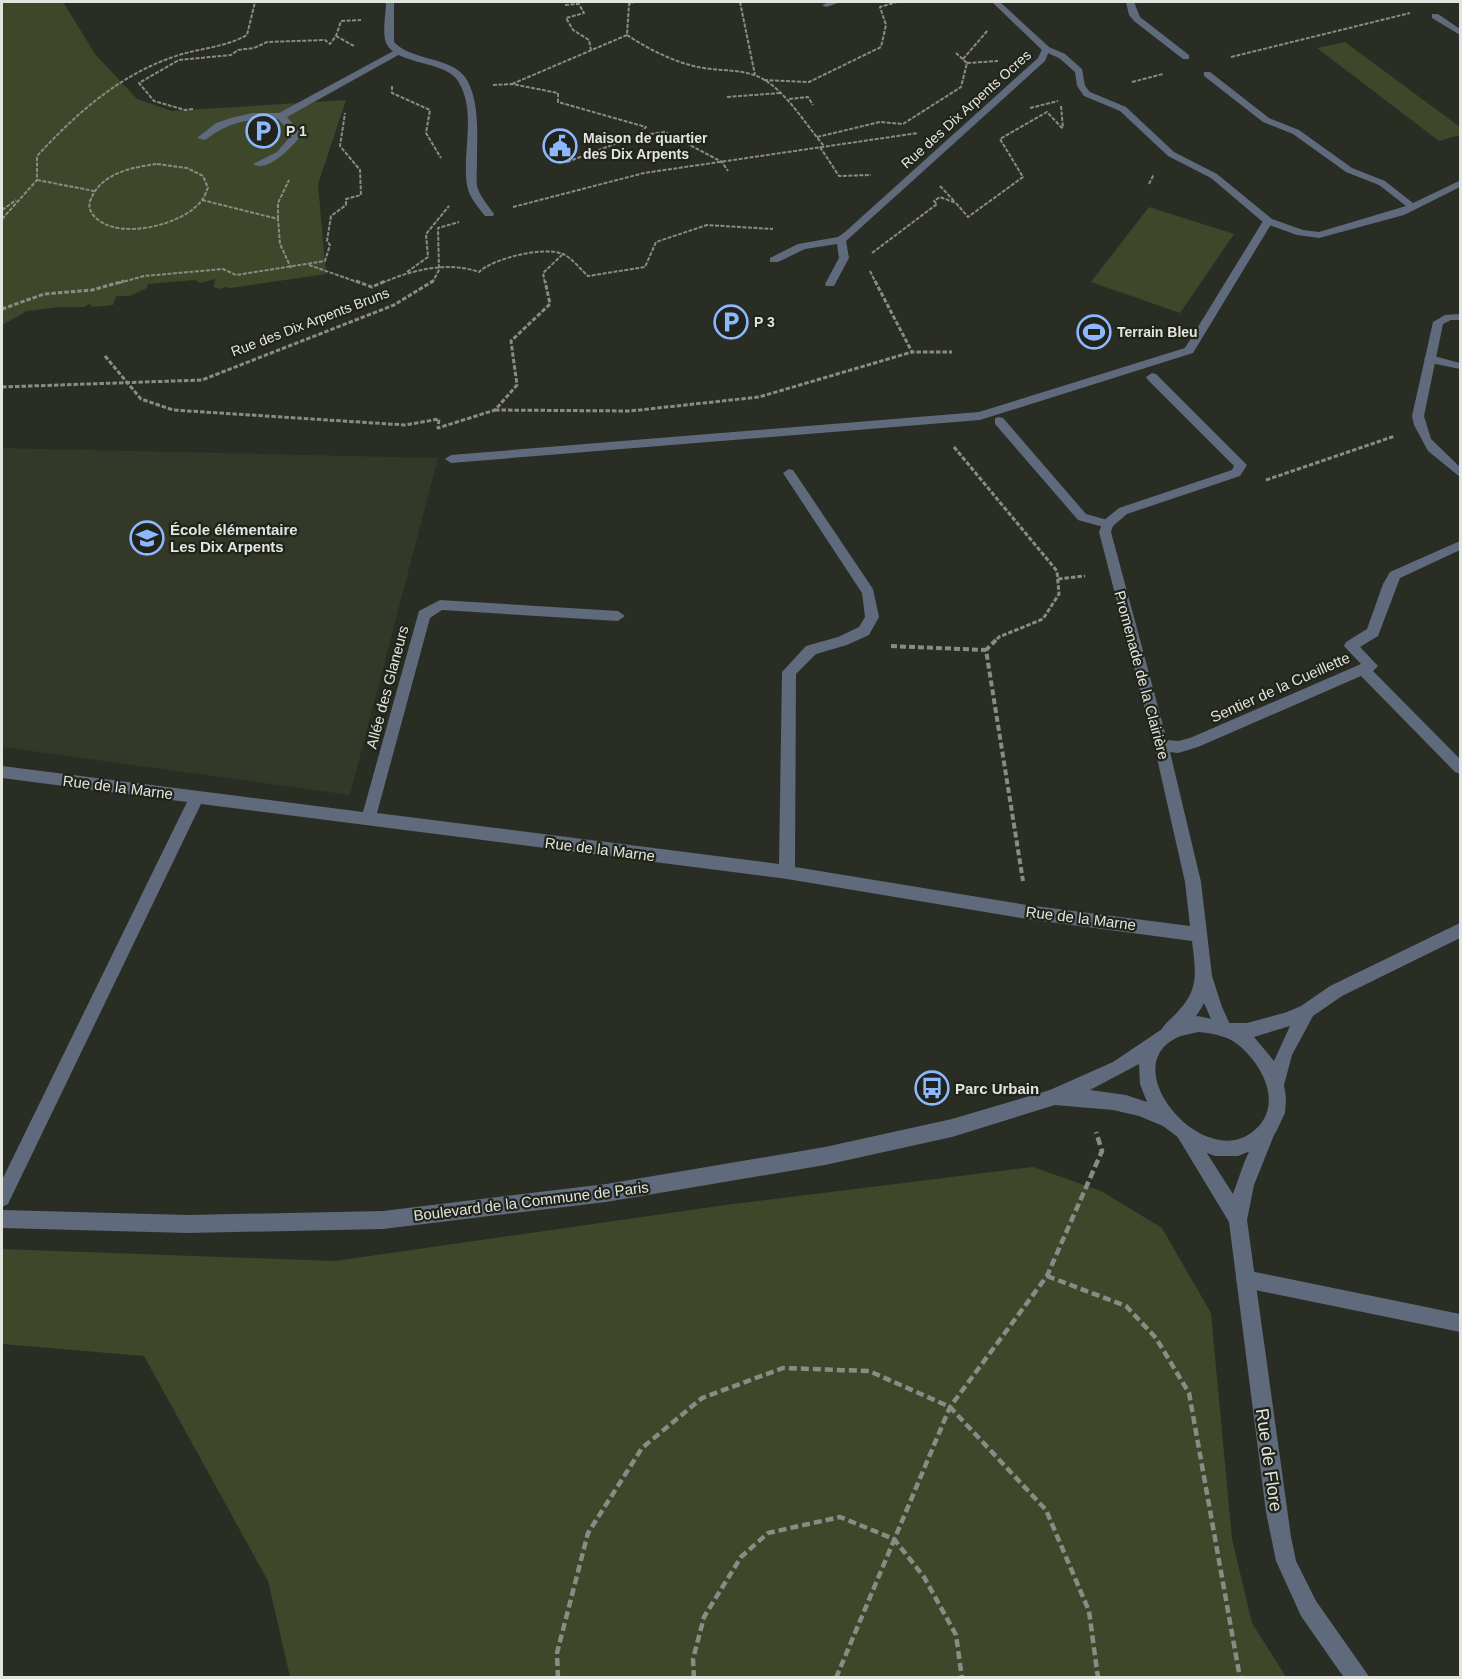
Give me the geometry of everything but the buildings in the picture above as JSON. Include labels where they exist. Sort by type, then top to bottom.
[{"type":"street","points":[[390,2],[390,42],[399,51],[456,73],[464,81],[469,98],[472,185],[477,198],[489,214]]},
{"type":"street","points":[[826,5],[837,2]]},
{"type":"street","name":"Rue des Dix Arpents Ocres","points":[[845,237],[1042,59],[1046,49],[996,2]]},
{"type":"street","points":[[1130,2],[1133,15],[1137,19],[1186,57]]},
{"type":"street","points":[[1435,16],[1461,33]]},
{"type":"street","points":[[1046,49],[1062,56],[1079,71],[1081,86],[1087,94],[1123,109],[1171,154],[1214,176],[1268,221],[1301,233],[1320,235],[1414,208],[1461,184]]},
{"type":"street","points":[[202,138],[219,125],[234,120],[252,116],[281,116],[399,51]]},
{"type":"street","points":[[1207,74],[1266,120],[1296,132],[1349,170],[1382,183],[1414,208]]},
{"type":"street","points":[[258,164],[280,154],[294,138],[294,131],[281,116]]},
{"type":"street","points":[[451,459],[931,418],[980,416],[1189,350],[1268,221]]},
{"type":"street","points":[[774,260],[802,246],[845,237],[844,258],[830,284]]},
{"type":"street","points":[[1461,317],[1449,317],[1438,322],[1418,416],[1423,438],[1461,473]]},
{"type":"street","points":[[1430,359],[1461,366]]},
{"type":"street","points":[[999,421],[1082,517],[1107,524],[1123,512],[1236,473],[1241,469],[1241,465],[1152,377]]},
{"type":"street","points":[[787,872],[789,672],[811,650],[842,641],[864,631],[872,617],[868,592],[789,473]]},
{"type":"street","name":"Promenade de la Clairière","points":[[1107,524],[1105,532],[1161,745],[1193,882],[1197,934],[1204,976],[1214,1008],[1227,1030]]},
{"type":"street","name":"Sentier de la Cueillette","points":[[1161,745],[1178,747],[1193,743],[1371,666],[1351,646],[1373,632],[1389,584],[1395,574],[1461,545]]},
{"type":"street","name":"Allée des Glaneurs","points":[[368,819],[424,615],[440,605],[618,616]]},
{"type":"street","points":[[1363,669],[1461,768]]},
{"type":"street","name":"Rue de la Marne","points":[[2,772],[787,872],[1027,912],[1197,934]]},
{"type":"street","points":[[2,1198],[197,797]]},
{"type":"street","points":[[1307,1011],[1284,1053],[1276,1084],[1277,1109],[1268,1130],[1250,1144],[1225,1149],[1199,1143],[1186,1136],[1165,1118],[1156,1105],[1148,1083],[1148,1062],[1156,1044],[1169,1031],[1198,1024],[1227,1030],[1264,1027],[1307,1011],[1336,992],[1461,930]]},
{"type":"street","name":"Promenade de la Clairière","points":[[1169,1031],[1196,1006],[1204,976]]},
{"type":"street","points":[[1227,1030],[1248,1043],[1262,1057],[1276,1084]]},
{"type":"street","name":"Boulevard de la Commune de Paris","points":[[2,1219],[188,1224],[383,1220],[606,1193],[825,1156],[952,1128],[1050,1098],[1119,1068],[1156,1044]]},
{"type":"street","name":"Boulevard de la Commune de Paris","points":[[1050,1098],[1085,1098],[1138,1107],[1165,1118]]},
{"type":"street","name":"Rue de Flore","points":[[1268,1130],[1246,1177],[1240,1199],[1238,1220],[1276,1512],[1286,1559],[1299,1592],[1326,1638],[1359,1677]]},
{"type":"street","name":"Rue de Flore","points":[[1186,1136],[1238,1220]]},
{"type":"street","points":[[1245,1279],[1461,1323]]},
{"type":"path","points":[[2,219],[37,180],[37,156],[60,130],[123,80],[173,57],[234,44],[247,34],[255,2]]},
{"type":"path","points":[[627,35],[629,4],[634,2]]},
{"type":"path","points":[[740,2],[755,75]]},
{"type":"path","points":[[763,80],[809,81],[881,47],[886,25],[880,7],[897,2]]},
{"type":"path","points":[[565,5],[579,4],[584,13],[566,18],[573,30],[589,40],[591,50]]},
{"type":"path","points":[[195,109],[185,110],[154,101],[139,83],[179,60],[231,55],[238,50],[254,48],[267,42],[325,40],[330,44],[336,36],[341,21]]},
{"type":"path","points":[[963,59],[988,30]]},
{"type":"path","points":[[512,84],[627,35]]},
{"type":"path","points":[[627,35],[647,48],[697,67],[755,75],[789,99],[803,122],[817,137],[839,176],[872,175]]},
{"type":"path","points":[[817,137],[880,123],[903,124],[961,87],[967,63],[956,53]]},
{"type":"path","points":[[486,85],[512,84],[558,93],[558,102],[646,127],[636,136]]},
{"type":"path","points":[[727,97],[780,93]]},
{"type":"path","points":[[2,309],[44,294],[92,290],[144,276],[223,269],[236,275],[309,266],[325,261],[328,255],[331,216],[346,205],[346,199],[361,195],[360,170],[348,152],[340,146],[345,111],[356,109],[317,96]]},
{"type":"path","points":[[789,99],[808,97],[813,105]]},
{"type":"path","points":[[864,260],[937,204],[934,201],[940,198],[956,203],[968,217],[1023,177],[1000,139],[1047,112],[1063,129]]},
{"type":"path","points":[[567,162],[636,136],[665,132],[722,162],[728,171]]},
{"type":"path","points":[[440,270],[438,228],[644,173],[923,132]]},
{"type":"path","points":[[175,164],[190,168],[202,175],[207,184],[207,194],[187,215],[170,223],[130,229],[99,221],[91,213],[89,202],[94,191],[104,181],[137,167],[175,164]]},
{"type":"path","points":[[37,180],[94,191]]},
{"type":"path","points":[[2,210],[24,194]]},
{"type":"path","points":[[202,200],[278,219],[280,244],[291,268]]},
{"type":"path","points":[[407,272],[463,266],[479,272],[488,264],[508,256],[542,253],[563,254],[588,276],[645,267],[656,242],[707,225],[770,227],[775,230]]},
{"type":"path","points":[[309,266],[372,287],[407,272],[428,257],[426,234]]},
{"type":"path","points":[[495,410],[517,385],[511,341],[549,304],[543,273],[563,254]]},
{"type":"path","name":"Rue des Dix Arpents Bruns","points":[[2,387],[202,380],[394,305],[433,282],[440,270]]},
{"type":"path","points":[[870,270],[912,352]]},
{"type":"path","points":[[105,356],[141,399],[173,410],[405,425],[439,419],[438,428],[495,410],[630,411],[759,397],[912,352],[952,352]]},
{"type":"path","points":[[864,631],[889,646],[986,650],[999,637],[1043,619],[1059,594],[1057,571],[931,418]]},
{"type":"path","points":[[1241,469],[1263,481],[1419,428]]},
{"type":"path","points":[[986,650],[1027,912]]},
{"type":"path","points":[[836,1677],[950,1407],[1047,1276],[1102,1151],[1085,1098]]},
{"type":"path","points":[[1047,1276],[1126,1306],[1156,1338],[1189,1393],[1240,1677]]},
{"type":"path","points":[[558,1677],[557,1653],[588,1533],[642,1448],[702,1398],[783,1368],[869,1371],[950,1407],[1046,1510],[1089,1611],[1098,1677]]},
{"type":"path","points":[[694,1677],[693,1659],[704,1617],[741,1557],[768,1533],[840,1517],[894,1539],[924,1577],[956,1635],[962,1677]]},
{"type":"shaded area","points":[[2,448],[438,458],[350,795],[2,747]]},
{"type":"green space","points":[[2,2],[63,2],[95,54],[137,99],[172,111],[346,100],[318,184],[326,274],[220,289],[214,287],[215,279],[200,283],[195,280],[148,284],[147,288],[130,296],[116,296],[113,305],[93,307],[89,304],[84,307],[27,311],[2,325]]},
{"type":"green space","points":[[1345,42],[1460,127],[1460,135],[1439,141],[1317,48]]},
{"type":"green space","points":[[1149,207],[1234,234],[1180,313],[1091,282]]},
{"type":"green space","points":[[1033,1167],[1101,1191],[1162,1228],[1211,1313],[1232,1539],[1252,1623],[1286,1677],[290,1677],[268,1581],[144,1356],[2,1344],[2,1249],[335,1261],[725,1205]]},
{"type":"place","name":"P 1","points":[[263,131]]},
{"type":"place","name":"Maison de quartier des Dix Arpents","points":[[560,146]]},
{"type":"place","name":"P 3","points":[[731,322]]},
{"type":"place","name":"Terrain Bleu","points":[[1094,332]]},
{"type":"place","name":"École élémentaire Les Dix Arpents","points":[[147,538]]},
{"type":"place","name":"Parc Urbain","points":[[932,1088]]}]
